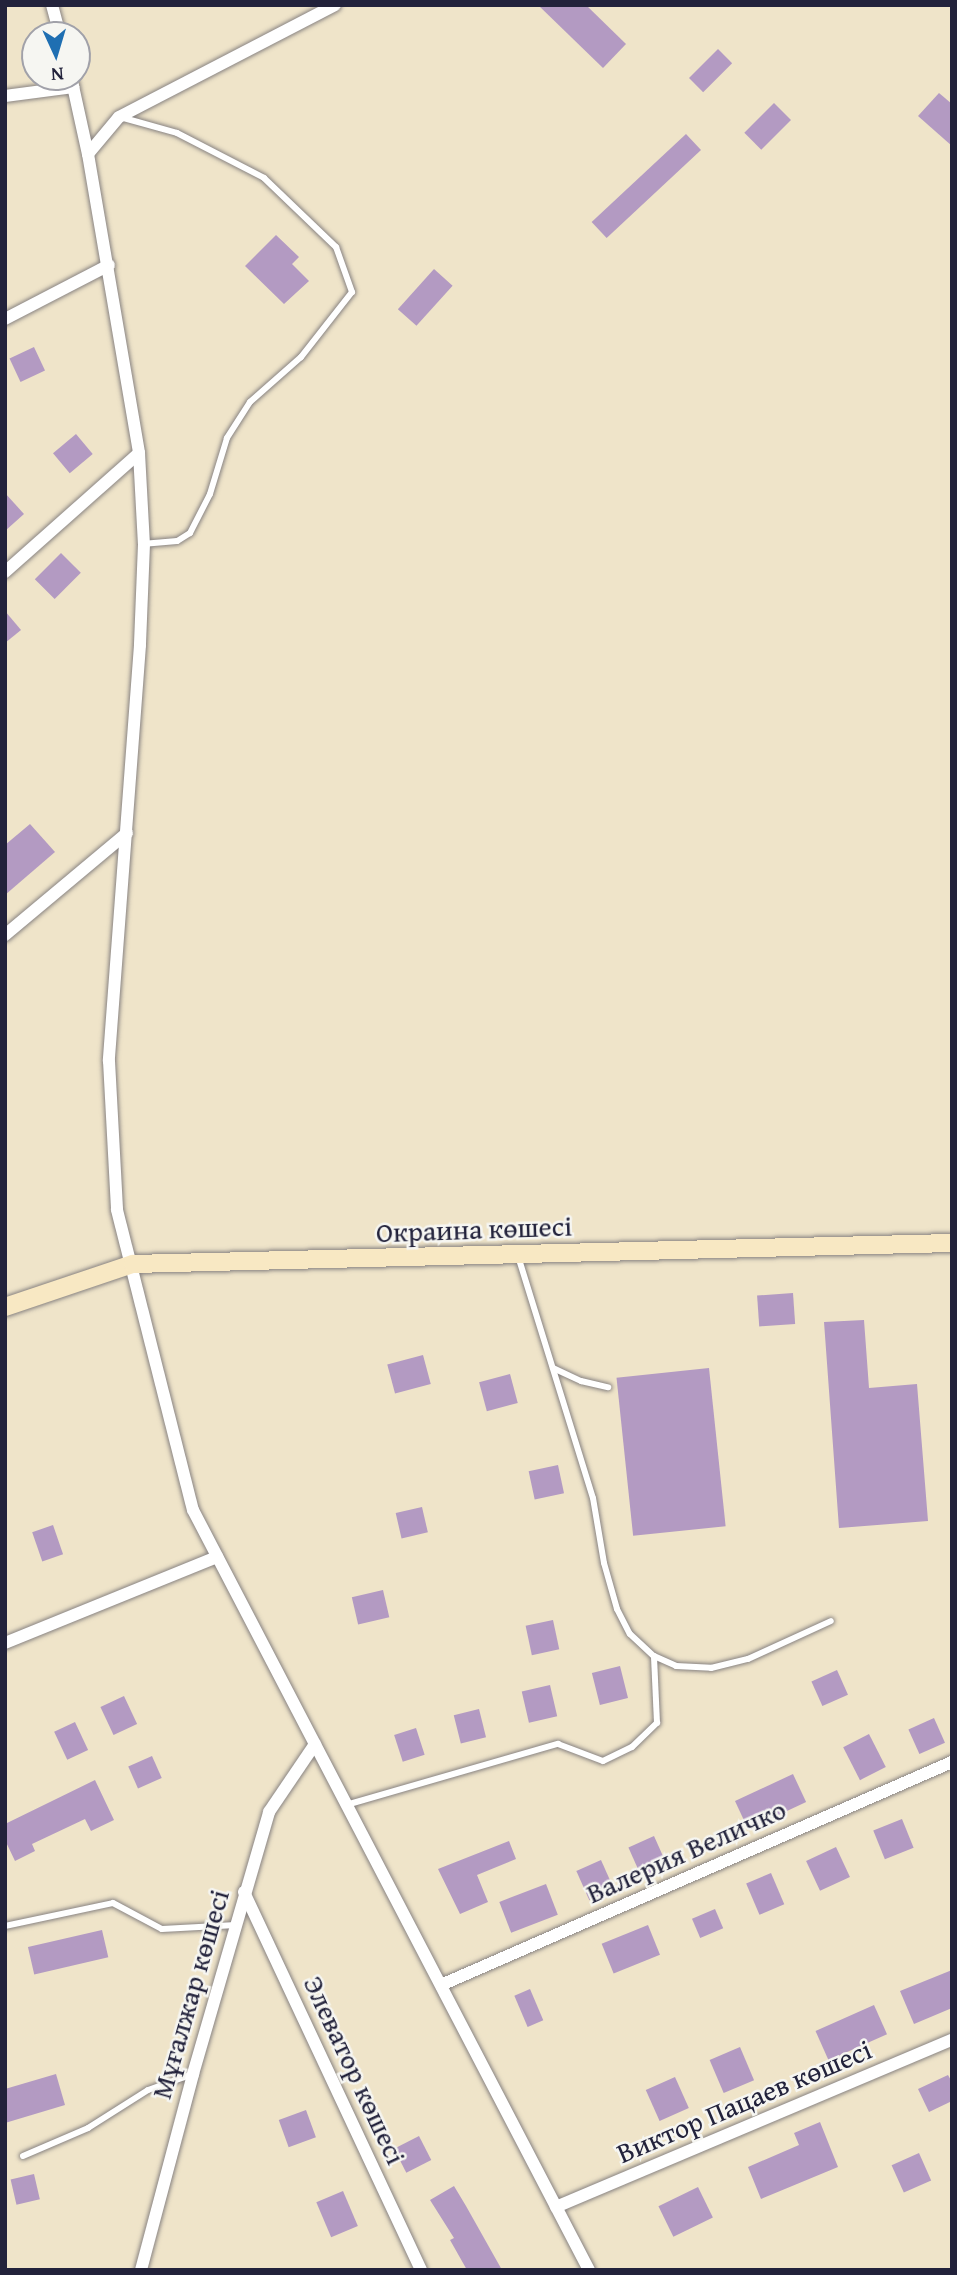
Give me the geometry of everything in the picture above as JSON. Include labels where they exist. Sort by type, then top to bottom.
[{"type":"street","points":[[88,154],[118,117],[335,5]]},
{"type":"street","points":[[5,96],[29,91]]},
{"type":"street","points":[[74,91],[108,265],[139,453],[144,544],[127,833],[109,1061],[117,1210],[133,1264],[193,1510],[589,2270]]},
{"type":"street","points":[[5,318],[108,265]]},
{"type":"street","points":[[5,572],[139,453]]},
{"type":"street","points":[[5,934],[127,833]]},
{"type":"street","name":"Окраина көшесі","points":[[5,1307],[133,1264],[952,1243]]},
{"type":"street","points":[[5,1643],[217,1557]]},
{"type":"street","name":"Мұғалжар көшесі","points":[[141,2270],[193,2074],[269,1812],[315,1744]]},
{"type":"street","name":"Валерия Величко","points":[[441,1986],[952,1762]]},
{"type":"street","name":"Элеватор көшесі","points":[[244,1892],[421,2270]]},
{"type":"street","name":"Виктор Пацаев көшесі","points":[[556,2207],[952,2040]]},
{"type":"lane","points":[[118,117],[177,132],[264,178],[336,247],[352,292],[301,357],[250,402],[227,438],[210,494],[190,533],[177,541],[144,544]]},
{"type":"lane","points":[[518,1254],[593,1498],[604,1563],[617,1609],[630,1634],[654,1656],[676,1666],[711,1668],[748,1659],[831,1622]]},
{"type":"lane","points":[[553,1368],[581,1381],[608,1387]]},
{"type":"lane","points":[[346,1805],[558,1744],[603,1761],[632,1747],[657,1723],[654,1656]]},
{"type":"lane","points":[[5,1926],[113,1903],[162,1929],[236,1925]]},
{"type":"lane","points":[[23,2156],[88,2128],[148,2090],[193,2074]]},
{"type":"building","points":[[538,5],[586,5],[626,44],[603,68]]},
{"type":"building","points":[[718,49],[732,63],[703,92],[689,78]]},
{"type":"building","points":[[939,93],[952,104],[952,146],[918,116]]},
{"type":"building","points":[[774,103],[791,120],[761,150],[744,133]]},
{"type":"building","points":[[686,134],[701,150],[607,238],[592,222]]},
{"type":"building","points":[[276,235],[299,257],[292,264],[309,281],[284,304],[245,266]]},
{"type":"building","points":[[434,269],[453,286],[416,326],[398,309]]},
{"type":"building","points":[[34,347],[45,371],[21,382],[10,358]]},
{"type":"building","points":[[76,434],[93,454],[70,473],[53,453]]},
{"type":"building","points":[[5,493],[24,514],[5,531]]},
{"type":"building","points":[[61,553],[81,573],[55,599],[35,579]]},
{"type":"building","points":[[5,611],[21,630],[5,643]]},
{"type":"building","points":[[30,824],[55,852],[5,895],[5,845]]},
{"type":"building","points":[[793,1293],[795,1324],[759,1326],[757,1296]]},
{"type":"building","points":[[864,1320],[869,1388],[917,1384],[928,1521],[839,1528],[824,1322]]},
{"type":"building","points":[[423,1355],[431,1384],[395,1394],[387,1365]]},
{"type":"building","points":[[709,1368],[726,1526],[633,1536],[617,1378]]},
{"type":"building","points":[[510,1374],[518,1403],[487,1411],[479,1382]]},
{"type":"building","points":[[558,1465],[564,1493],[535,1500],[529,1471]]},
{"type":"building","points":[[422,1507],[428,1532],[402,1538],[396,1513]]},
{"type":"building","points":[[53,1525],[63,1554],[42,1561],[32,1532]]},
{"type":"building","points":[[383,1590],[389,1617],[358,1624],[352,1597]]},
{"type":"building","points":[[553,1620],[559,1649],[532,1655],[526,1626]]},
{"type":"building","points":[[620,1666],[628,1698],[600,1705],[592,1673]]},
{"type":"building","points":[[837,1670],[848,1695],[822,1706],[811,1681]]},
{"type":"building","points":[[550,1685],[557,1716],[529,1723],[522,1692]]},
{"type":"building","points":[[124,1696],[137,1724],[114,1735],[100,1707]]},
{"type":"building","points":[[479,1709],[486,1737],[461,1743],[454,1715]]},
{"type":"building","points":[[934,1718],[945,1743],[919,1754],[908,1729]]},
{"type":"building","points":[[75,1722],[88,1750],[67,1760],[54,1732]]},
{"type":"building","points":[[416,1728],[425,1755],[403,1762],[394,1735]]},
{"type":"building","points":[[869,1734],[886,1767],[860,1780],[843,1747]]},
{"type":"building","points":[[152,1756],[162,1778],[138,1789],[128,1767]]},
{"type":"building","points":[[793,1774],[806,1802],[748,1829],[735,1801]]},
{"type":"building","points":[[95,1780],[114,1820],[91,1831],[85,1819],[32,1844],[35,1851],[15,1861],[5,1840],[5,1824]]},
{"type":"building","points":[[902,1819],[914,1848],[885,1859],[873,1831]]},
{"type":"building","points":[[654,1836],[668,1867],[642,1878],[628,1847]]},
{"type":"building","points":[[509,1841],[516,1859],[477,1875],[488,1902],[460,1914],[438,1869]]},
{"type":"building","points":[[836,1847],[850,1877],[820,1891],[806,1861]]},
{"type":"building","points":[[601,1860],[614,1889],[589,1900],[576,1871]]},
{"type":"building","points":[[771,1873],[784,1904],[759,1915],[746,1884]]},
{"type":"building","points":[[546,1884],[558,1915],[511,1933],[499,1902]]},
{"type":"building","points":[[715,1909],[723,1928],[700,1938],[692,1919]]},
{"type":"building","points":[[648,1925],[660,1955],[614,1973],[602,1944]]},
{"type":"building","points":[[102,1930],[108,1957],[34,1974],[28,1947]]},
{"type":"building","points":[[952,1970],[952,2008],[914,2024],[900,1991]]},
{"type":"building","points":[[530,1989],[543,2020],[528,2027],[514,1996]]},
{"type":"building","points":[[874,2005],[887,2034],[829,2060],[816,2031]]},
{"type":"building","points":[[740,2047],[754,2080],[724,2093],[710,2060]]},
{"type":"building","points":[[56,2074],[65,2105],[5,2123],[5,2089]]},
{"type":"building","points":[[948,2075],[952,2082],[952,2101],[929,2112],[918,2089]]},
{"type":"building","points":[[675,2077],[689,2108],[660,2121],[646,2090]]},
{"type":"building","points":[[306,2110],[316,2137],[289,2147],[279,2120]]},
{"type":"building","points":[[820,2122],[838,2167],[761,2199],[748,2167],[799,2145],[794,2133]]},
{"type":"building","points":[[419,2136],[431,2160],[406,2173],[394,2149]]},
{"type":"building","points":[[919,2153],[931,2180],[904,2193],[892,2165]]},
{"type":"building","points":[[34,2174],[40,2199],[16,2205],[11,2179]]},
{"type":"building","points":[[454,2186],[502,2270],[467,2270],[450,2240],[454,2238],[430,2200]]},
{"type":"building","points":[[698,2187],[713,2218],[673,2237],[658,2206]]},
{"type":"building","points":[[343,2191],[358,2226],[331,2237],[316,2202]]}]
